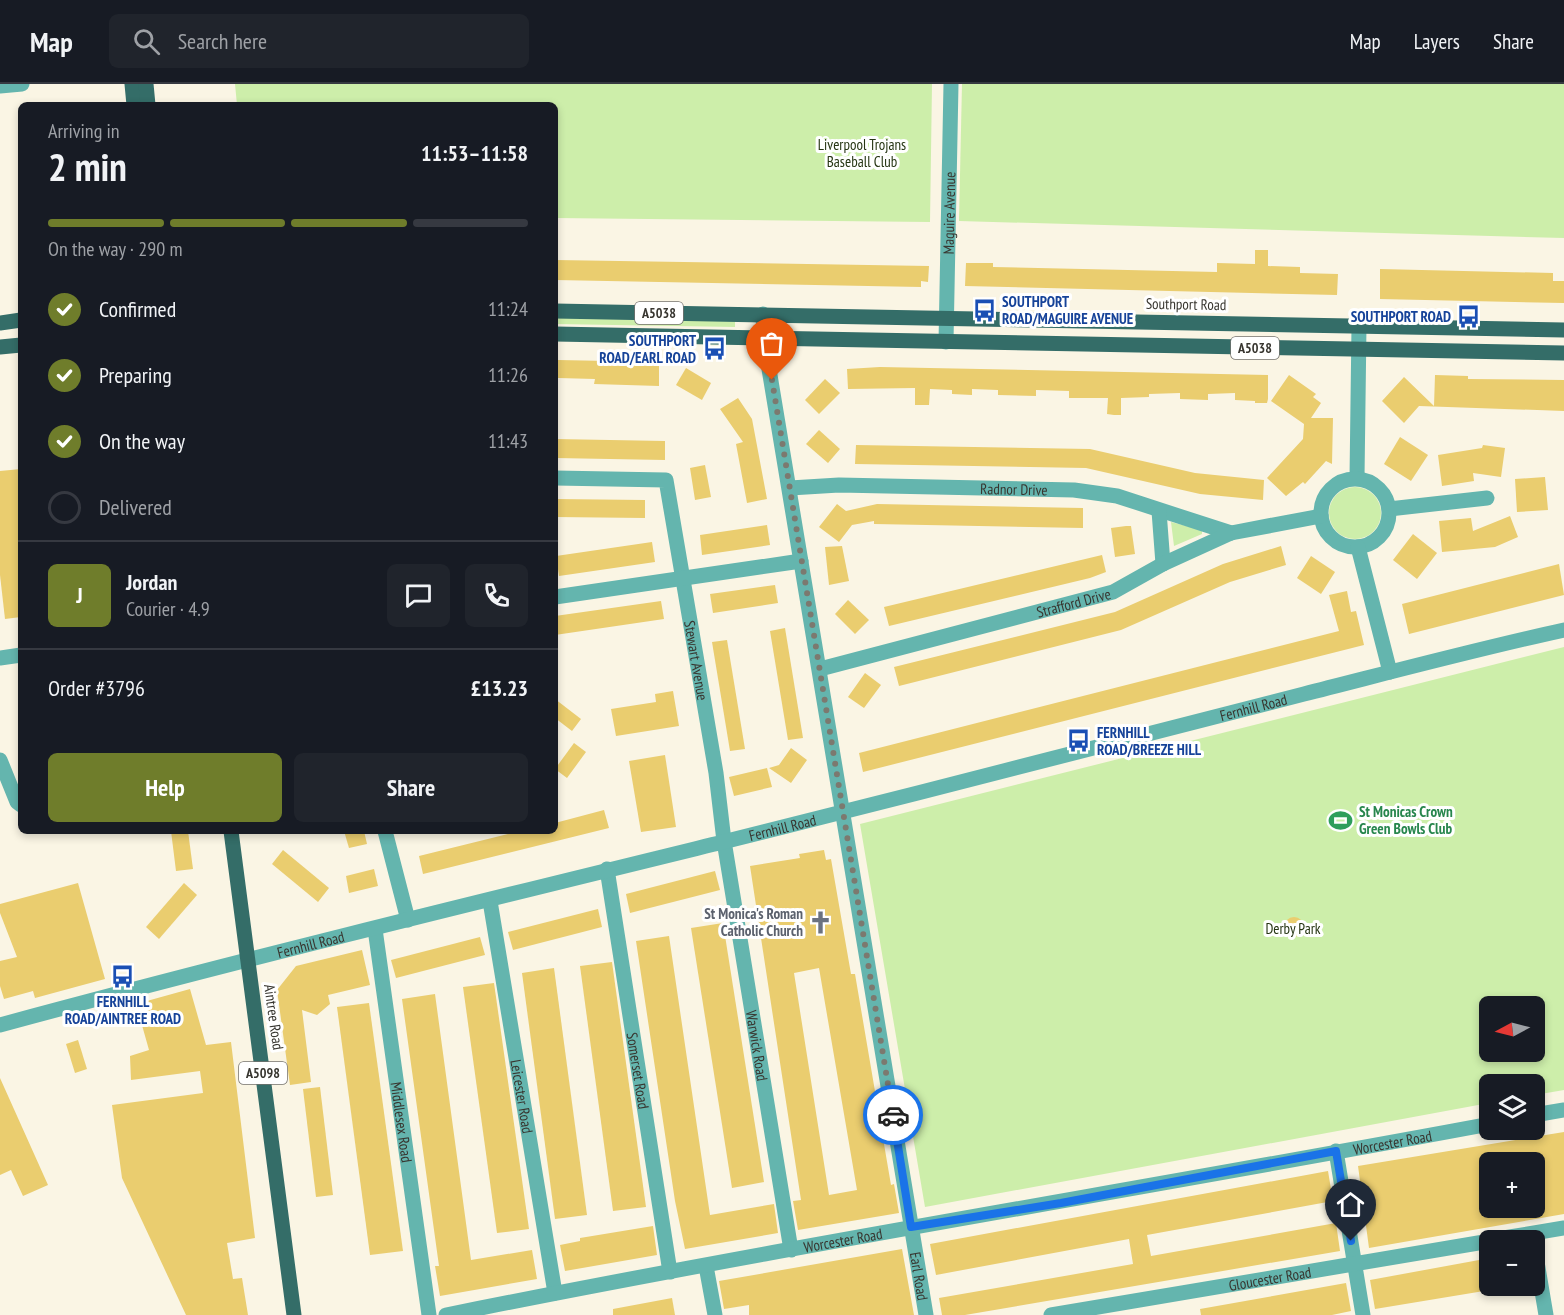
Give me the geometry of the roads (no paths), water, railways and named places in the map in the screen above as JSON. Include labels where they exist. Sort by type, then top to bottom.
[{"type":"main road","points":[[132,84],[134,102]]},
{"type":"main road","points":[[146,84],[148,102]]},
{"type":"main road","name":"Southport Road","points":[[558,311],[1564,330]]},
{"type":"main road","points":[[0,323],[18,320]]},
{"type":"main road","name":"A5038","points":[[558,334],[1564,353]]},
{"type":"main road","points":[[0,347],[18,345]]},
{"type":"main road","name":"Aintree Road","points":[[231,834],[294,1315]]},
{"type":"street","points":[[0,87],[22,84]]},
{"type":"street","name":"Maguire Avenue","points":[[946,342],[951,84]]},
{"type":"street","name":"Earl Road","points":[[763,314],[764,339],[926,1315]]},
{"type":"street","points":[[1357,478],[1359,326]]},
{"type":"street","name":"Stewart Avenue","points":[[558,478],[666,480],[716,773],[724,842]]},
{"type":"street","points":[[1357,478],[1373,483],[1386,496],[1389,509],[1385,530],[1371,543],[1358,548],[1336,542],[1327,534],[1320,516],[1322,504],[1331,488],[1341,481],[1357,478]]},
{"type":"street","name":"Radnor Drive","points":[[790,488],[839,485],[1074,490],[1117,496],[1231,533]]},
{"type":"street","points":[[1389,509],[1487,498]]},
{"type":"street","points":[[1159,511],[1163,564]]},
{"type":"street","name":"Strafford Drive","points":[[820,669],[1113,592],[1163,564],[1231,533],[1320,516]]},
{"type":"street","points":[[1358,548],[1390,672]]},
{"type":"street","points":[[558,597],[801,561]]},
{"type":"street","name":"Fernhill Road","points":[[0,1024],[247,959],[490,901],[607,869],[724,842],[841,810],[1564,630]]},
{"type":"street","points":[[0,658],[18,655]]},
{"type":"street","points":[[0,759],[18,803]]},
{"type":"street","points":[[386,834],[408,920]]},
{"type":"street","name":"Warwick Road","points":[[724,842],[791,1250]]},
{"type":"street","name":"Somerset Road","points":[[607,869],[670,1272]]},
{"type":"street","name":"Leicester Road","points":[[490,901],[555,1293]]},
{"type":"street","name":"Middlesex Road","points":[[375,929],[429,1315]]},
{"type":"street","points":[[1545,1114],[1564,1110]]},
{"type":"street","name":"Worcester Road","points":[[446,1315],[911,1227],[1061,1203],[1479,1126]]},
{"type":"street","points":[[1336,1151],[1363,1315]]},
{"type":"street","name":"Gloucester Road","points":[[1545,1235],[1564,1228]]},
{"type":"street","name":"Gloucester Road","points":[[1051,1315],[1479,1243]]},
{"type":"street","points":[[706,1266],[715,1315]]},
{"type":"street","points":[[1543,1296],[1546,1315]]},
{"type":"place","name":"SOUTHPORT ROAD/MAGUIRE AVENUE","points":[[984,310]]},
{"type":"place","name":"SOUTHPORT ROAD","points":[[1469,316]]},
{"type":"place","name":"SOUTHPORT ROAD/EARL ROAD","points":[[714,349]]},
{"type":"place","name":"FERNHILL ROAD/BREEZE HILL","points":[[1079,741]]},
{"type":"place","name":"St Monicas Crown Green Bowls Club","points":[[1341,820]]},
{"type":"place","name":"St Monica's Roman Catholic Church","points":[[821,922]]},
{"type":"place","name":"FERNHILL ROAD/AINTREE ROAD","points":[[123,977]]},
{"type":"park label","name":"Liverpool Trojans Baseball Club","points":[[862,152]]},
{"type":"park label","name":"Derby Park","points":[[1293,928]]}]
